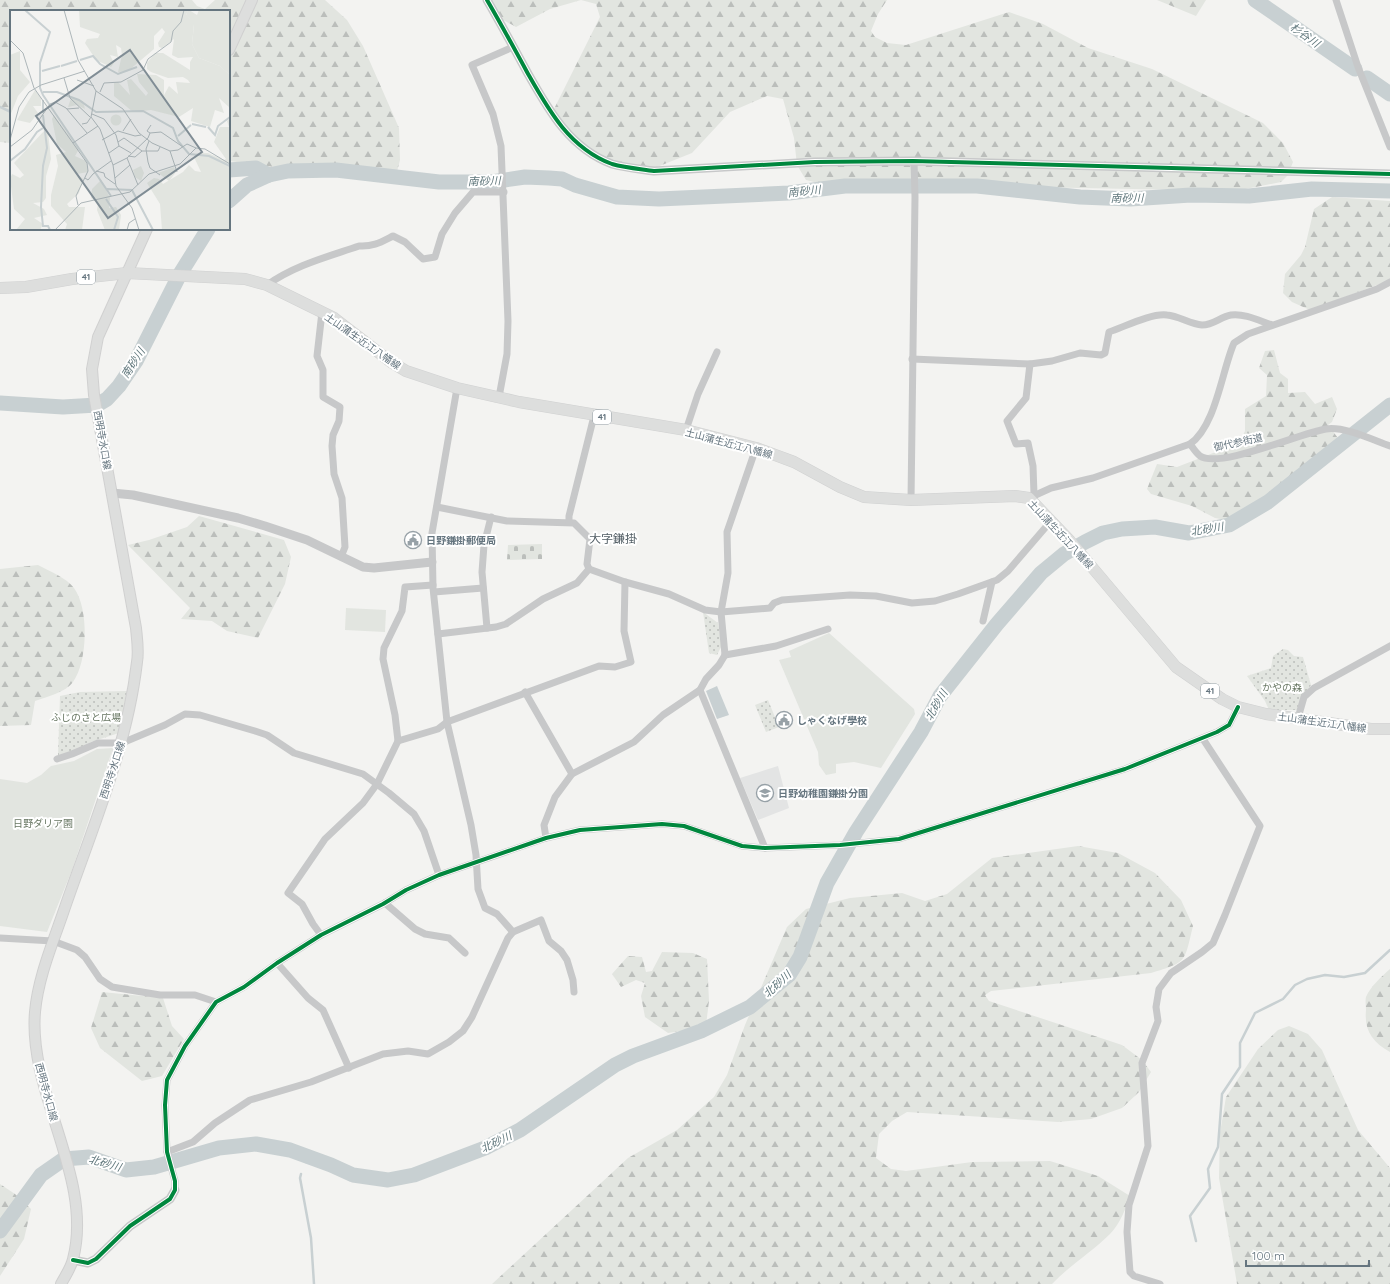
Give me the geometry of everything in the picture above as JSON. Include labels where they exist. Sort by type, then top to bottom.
[{"type":"main road","points":[[230,48],[252,0]]},
{"type":"main road","name":"西明寺水口線","points":[[61,1284],[73,1260],[77,1226],[76,1205],[69,1172],[36,1053],[35,1013],[39,987],[53,941],[122,743],[138,660],[136,628],[94,395],[92,369],[98,337],[147,230]]},
{"type":"main road","name":"土山蒲生近江八幡線","points":[[0,288],[26,287],[72,279],[127,273],[245,279],[267,285],[334,318],[391,362],[406,371],[457,388],[594,416],[686,430],[756,448],[794,462],[840,487],[864,497],[911,500],[1032,496],[1176,667],[1222,699],[1238,707],[1266,714],[1371,728],[1390,729]]},
{"type":"street","points":[[487,0],[558,124],[575,141],[590,152],[612,164],[654,171],[815,162],[914,161],[1390,174]]},
{"type":"street","points":[[1336,0],[1358,67],[1390,147]]},
{"type":"street","points":[[499,397],[507,354],[508,321],[504,190],[501,146],[493,114],[472,65],[513,47]]},
{"type":"street","points":[[911,500],[915,197],[914,161]]},
{"type":"street","points":[[267,285],[284,273],[304,265],[359,246],[368,247],[393,236],[405,242],[423,259],[435,257],[442,234],[455,213],[473,192],[504,190]]},
{"type":"street","points":[[1030,364],[1026,398],[1007,421],[1016,444],[1028,443],[1033,466],[1032,496],[1051,488],[1093,478],[1190,444],[1195,441],[1217,400],[1234,343],[1244,336],[1272,325],[1377,289],[1390,282]]},
{"type":"street","points":[[322,312],[317,356],[323,370],[323,397],[340,407],[341,412],[333,435],[332,446],[334,474],[342,498],[345,547],[341,557]]},
{"type":"street","points":[[912,359],[1030,364],[1052,361],[1080,353],[1101,355],[1105,353],[1109,332],[1157,315],[1175,316],[1203,325],[1214,323],[1230,315],[1240,315],[1272,325]]},
{"type":"street","points":[[686,430],[698,394],[717,352]]},
{"type":"street","points":[[457,388],[432,533],[434,588],[447,722],[470,825],[478,889],[485,908],[497,914],[513,932]]},
{"type":"street","points":[[569,522],[569,516],[594,416]]},
{"type":"street","name":"御代参街道","points":[[1190,444],[1199,456],[1208,459],[1227,457],[1252,451],[1326,428],[1346,431],[1390,446]]},
{"type":"street","points":[[546,838],[544,825],[555,797],[572,774],[634,742],[663,716],[700,690],[706,679],[719,665],[725,655],[720,612],[728,573],[727,532],[756,448]]},
{"type":"street","points":[[112,493],[133,495],[238,518],[307,540],[363,567],[374,568],[432,562]]},
{"type":"street","points":[[437,507],[508,521],[574,523],[590,539],[587,564],[589,569]]},
{"type":"street","points":[[487,628],[482,572],[484,545],[491,517]]},
{"type":"street","points":[[589,569],[625,582],[660,591],[705,610],[720,612],[770,608],[782,600],[850,595],[876,596],[912,603],[935,601],[992,582],[1008,571],[1051,520]]},
{"type":"street","points":[[438,634],[506,624],[543,599],[577,583],[589,569]]},
{"type":"street","points":[[398,741],[438,728],[447,722],[599,666],[615,667],[630,662],[624,631],[625,582]]},
{"type":"street","points":[[983,621],[992,582]]},
{"type":"street","points":[[321,935],[302,904],[288,893],[325,839],[363,804],[377,784],[398,741],[395,715],[383,659],[384,648],[402,611],[405,587],[483,588]]},
{"type":"street","points":[[725,655],[776,646],[828,629]]},
{"type":"street","points":[[1298,718],[1304,697],[1314,688],[1390,646]]},
{"type":"street","points":[[700,690],[765,848]]},
{"type":"street","points":[[525,692],[572,774]]},
{"type":"street","points":[[73,1260],[88,1262],[96,1258],[130,1226],[170,1199],[175,1190],[173,1172],[168,1153],[165,1105],[167,1080],[185,1046],[216,1002],[244,987],[277,963],[321,935],[385,903],[401,893],[439,875],[546,838],[580,830],[662,824],[684,826],[742,846],[765,848],[840,845],[899,839],[933,830],[1125,769],[1203,739],[1229,726],[1238,707]]},
{"type":"street","points":[[57,759],[98,743],[122,743],[165,725],[185,714],[200,715],[267,735],[294,753],[363,774],[414,814],[424,831],[439,875]]},
{"type":"street","points":[[1160,1284],[1134,1276],[1130,1272],[1127,1232],[1129,1205],[1148,1146],[1142,1063],[1158,1021],[1156,997],[1166,978],[1212,943],[1226,915],[1260,826],[1203,739]]},
{"type":"street","points":[[385,903],[415,929],[425,934],[449,938],[465,953]]},
{"type":"street","points":[[168,1153],[193,1142],[215,1123],[250,1100],[295,1087],[383,1054],[408,1051],[428,1054],[449,1042],[463,1031],[472,1017],[508,938],[513,932],[541,920],[549,941],[561,951],[567,960],[574,980],[574,992]]},
{"type":"street","points":[[0,938],[53,941],[77,950],[85,956],[100,979],[112,987],[160,995],[195,995],[216,1002]]},
{"type":"street","points":[[277,963],[308,998],[324,1010],[348,1068]]},
{"type":"shaded area","points":[[717,686],[729,715],[717,719],[706,691]]},
{"type":"shaded area","name":"日野幼稚園鎌掛分園","points":[[778,766],[789,808],[758,820],[740,778]]},
{"type":"green space","points":[[0,0],[192,0],[197,6],[205,9],[215,0],[325,0],[347,20],[363,46],[399,128],[400,160],[394,183],[230,161],[230,10],[10,10],[10,143],[0,142]]},
{"type":"green space","points":[[487,0],[581,0],[550,9],[516,27],[496,16]]},
{"type":"green space","points":[[581,0],[887,0],[878,14],[871,31],[875,37],[887,43],[906,45],[1009,12],[1043,24],[1088,48],[1152,69],[1263,123],[1283,143],[1293,162],[1288,175],[1281,182],[1235,191],[818,183],[806,180],[797,165],[794,138],[783,99],[767,96],[730,112],[692,153],[657,167],[626,167],[576,143],[551,115],[600,17],[596,4]]},
{"type":"green space","points":[[1157,0],[1206,0],[1196,16]]},
{"type":"green space","points":[[1332,197],[1390,201],[1390,278],[1388,281],[1310,310],[1292,302],[1283,293],[1285,274],[1301,255],[1305,247],[1314,209]]},
{"type":"green space","points":[[1274,350],[1280,373],[1288,379],[1288,393],[1305,392],[1315,404],[1332,397],[1337,409],[1332,422],[1328,425],[1338,438],[1274,494],[1232,521],[1215,518],[1192,506],[1151,494],[1147,489],[1157,464],[1177,467],[1239,443],[1245,431],[1245,409],[1266,396],[1267,375],[1259,368],[1265,351]]},
{"type":"green space","points":[[199,516],[284,540],[291,557],[285,584],[258,638],[227,631],[212,621],[181,619],[190,608],[128,545],[149,540],[187,527]]},
{"type":"green space","points":[[542,544],[542,559],[507,560],[508,545]]},
{"type":"green space","points":[[38,565],[58,575],[71,584],[79,597],[82,608],[85,635],[82,662],[78,673],[70,686],[56,694],[35,701],[31,725],[0,726],[0,569]]},
{"type":"green space","points":[[346,608],[386,610],[385,632],[345,630]]},
{"type":"green space","points":[[703,612],[718,623],[722,645],[717,655],[709,653]]},
{"type":"green space","points":[[829,633],[914,709],[915,714],[881,768],[854,762],[836,764],[836,773],[826,775],[819,765],[818,752],[779,660],[791,657],[789,651]]},
{"type":"green space","name":"かやの森","points":[[1283,649],[1288,650],[1294,656],[1303,657],[1311,685],[1302,697],[1299,710],[1269,710],[1265,701],[1247,676],[1271,668],[1273,656]]},
{"type":"green space","name":"ふじのさと広場","points":[[127,691],[119,733],[91,742],[72,752],[58,756],[60,696],[80,692]]},
{"type":"green space","points":[[768,700],[779,727],[766,732],[755,705]]},
{"type":"green space","name":"日野ダリア園","points":[[113,748],[72,870],[47,932],[0,926],[0,779],[27,783],[41,775],[51,766],[74,761],[97,749]]},
{"type":"green space","points":[[1078,846],[1118,853],[1155,873],[1181,900],[1193,926],[1186,954],[1178,963],[1151,973],[991,991],[985,995],[989,1001],[1122,1045],[1142,1060],[1151,1072],[1139,1092],[1122,1108],[1091,1119],[1058,1122],[907,1112],[892,1121],[879,1134],[876,1158],[891,1169],[906,1171],[972,1162],[1050,1161],[1098,1176],[1130,1196],[1127,1206],[1114,1230],[1052,1284],[492,1284],[628,1158],[677,1130],[714,1097],[727,1075],[745,1025],[787,927],[806,909],[850,898],[902,893],[925,901],[947,894],[992,858]]},
{"type":"green space","points":[[662,952],[693,953],[707,959],[709,1001],[706,1025],[694,1029],[668,1033],[645,1017],[641,996],[645,983],[636,980],[621,987],[612,974],[628,956],[642,957],[646,972],[652,971]]},
{"type":"green space","points":[[1390,969],[1390,1052],[1378,1044],[1370,1035],[1366,1024],[1366,997],[1370,989]]},
{"type":"green space","points":[[102,992],[163,998],[172,1026],[184,1039],[162,1076],[142,1081],[100,1048],[91,1028]]},
{"type":"green space","points":[[1289,1026],[1308,1034],[1322,1050],[1358,1130],[1390,1168],[1390,1284],[1237,1284],[1219,1178],[1220,1133],[1226,1097],[1258,1049],[1278,1030]]},
{"type":"green space","points":[[0,1184],[15,1194],[31,1209],[24,1239],[0,1276]]},
{"type":"waterway","name":"杉谷川","points":[[1255,0],[1355,69]]},
{"type":"waterway","name":"杉谷川","points":[[1367,78],[1390,94]]},
{"type":"waterway","points":[[0,107],[10,112]]},
{"type":"waterway","points":[[230,170],[256,168],[269,175]]},
{"type":"waterway","name":"南砂川","points":[[230,200],[247,185],[269,175],[288,171],[336,170],[439,182],[491,182],[525,177],[562,179],[575,185],[617,197],[659,199],[789,193],[845,186],[977,186],[1080,197],[1130,199],[1191,195],[1249,196],[1312,189],[1390,191]]},
{"type":"waterway","name":"南砂川","points":[[0,403],[63,407],[97,405],[107,399],[119,386],[136,361],[180,274],[207,230]]},
{"type":"waterway","name":"北砂川","points":[[0,1231],[41,1175],[64,1159],[89,1157],[126,1170],[154,1167],[219,1148],[256,1144],[290,1150],[353,1175],[388,1180],[414,1175],[485,1148],[520,1130],[615,1065],[633,1056],[701,1031],[750,1007],[789,975],[800,957],[827,883],[856,832],[921,732],[940,696],[997,624],[1041,573],[1064,554],[1103,533],[1122,529],[1155,527],[1189,533],[1229,525],[1268,502],[1390,405]]},
{"type":"waterway","points":[[1196,1241],[1190,1216],[1210,1188],[1208,1169],[1218,1147],[1222,1094],[1240,1067],[1240,1043],[1255,1013],[1283,999],[1295,985],[1307,979],[1325,975],[1344,977],[1365,973],[1390,950]]},
{"type":"waterway","name":"北砂川","points":[[306,1162],[308,1157]]},
{"type":"waterway","points":[[301,1174],[300,1178],[311,1238],[314,1284]]},
{"type":"cycle path","points":[[487,0],[543,100],[561,126],[584,148],[597,157],[612,164],[654,171],[815,162],[913,161],[1390,174]]},
{"type":"cycle path","points":[[73,1260],[88,1263],[96,1259],[130,1226],[170,1199],[175,1190],[175,1181],[167,1152],[165,1105],[167,1080],[185,1046],[216,1002],[244,987],[277,963],[321,935],[383,904],[406,890],[439,875],[546,838],[580,830],[662,824],[684,826],[742,846],[765,848],[840,845],[899,839],[1125,769],[1217,732],[1229,725],[1238,707]]},
{"type":"place","name":"日野鎌掛郵便局","points":[[413,540]]},
{"type":"place","name":"しゃくなげ學校","points":[[784,720]]},
{"type":"place","name":"日野幼稚園鎌掛分園","points":[[765,793]]},
{"type":"district","name":"大字鎌掛","points":[[613,539]]}]
